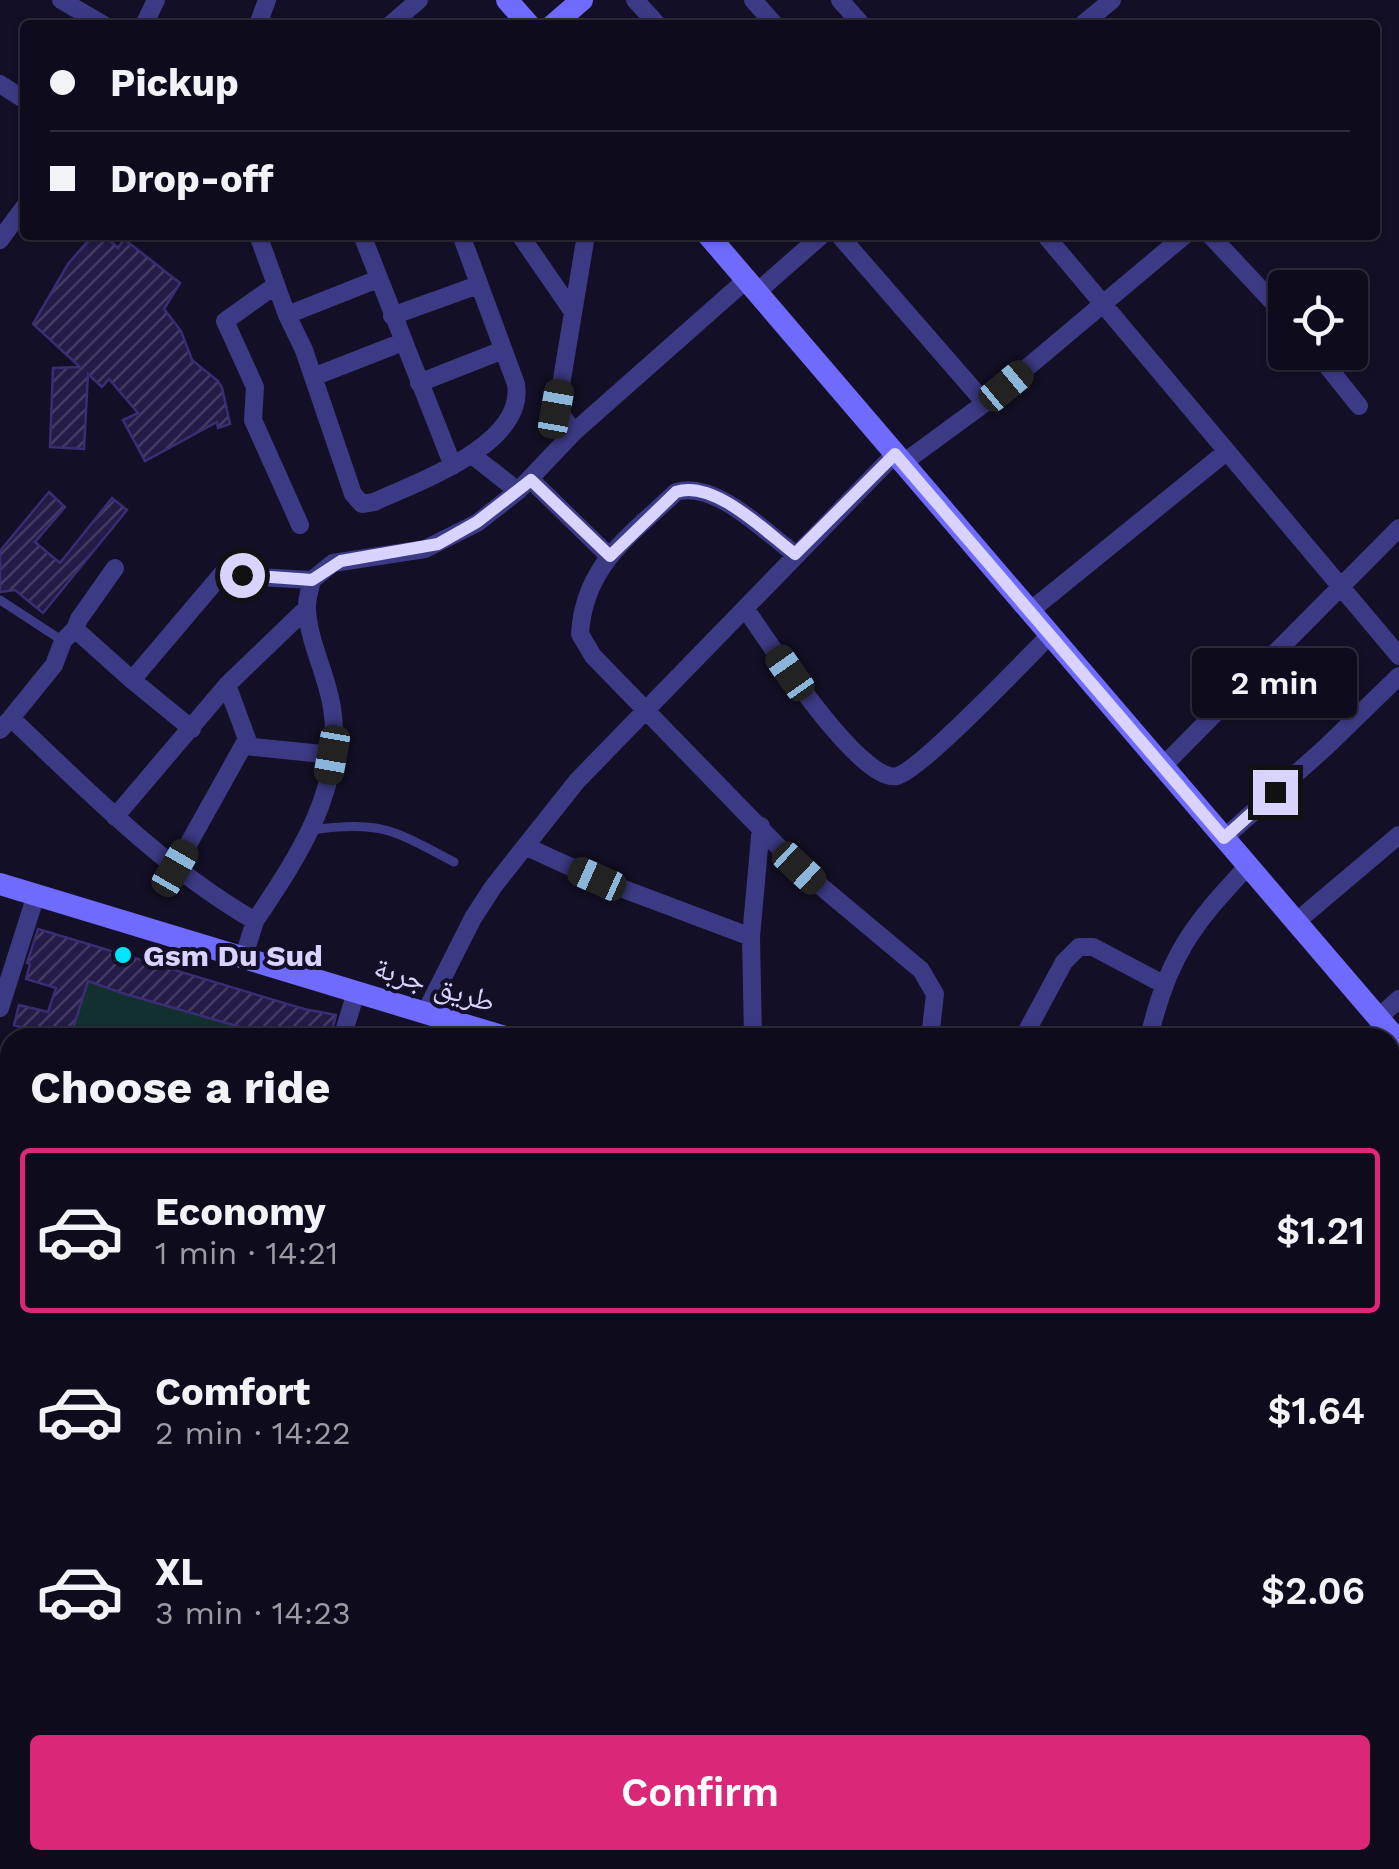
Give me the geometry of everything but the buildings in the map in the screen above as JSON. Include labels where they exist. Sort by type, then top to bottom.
[{"type":"main road","points":[[559,20],[582,0]]},
{"type":"main road","points":[[712,240],[1387,1028]]},
{"type":"main road","name":"طريق جربة","points":[[0,884],[473,1028]]},
{"type":"street","points":[[61,0],[95,20]]},
{"type":"street","points":[[396,20],[418,0]]},
{"type":"street","points":[[635,0],[653,20]]},
{"type":"street","points":[[753,0],[771,20]]},
{"type":"street","points":[[840,0],[858,20]]},
{"type":"street","points":[[1088,20],[1112,0]]},
{"type":"street","points":[[0,240],[6,222]]},
{"type":"street","points":[[260,240],[362,504],[374,502],[472,454],[499,432],[517,405],[516,384],[462,240]]},
{"type":"street","points":[[364,240],[452,466]]},
{"type":"street","points":[[523,240],[573,312]]},
{"type":"street","points":[[574,432],[556,409],[585,240]]},
{"type":"street","points":[[132,680],[220,575],[312,580],[341,561],[438,544],[477,522],[524,486],[574,432],[752,286],[815,240]]},
{"type":"street","points":[[843,240],[985,403]]},
{"type":"street","points":[[1052,240],[1399,656]]},
{"type":"street","points":[[426,1013],[472,918],[577,781],[795,554],[899,458],[985,403],[1179,240]]},
{"type":"street","points":[[1215,240],[1268,297]]},
{"type":"street","points":[[287,314],[378,278]]},
{"type":"street","points":[[276,285],[225,322],[255,387],[252,420],[300,524]]},
{"type":"street","points":[[392,316],[478,285]]},
{"type":"street","points":[[314,377],[403,342]]},
{"type":"street","points":[[419,383],[503,350]]},
{"type":"street","points":[[1330,370],[1359,406]]},
{"type":"street","points":[[1030,611],[1226,452]]},
{"type":"street","points":[[472,454],[524,486],[610,556]]},
{"type":"street","points":[[795,554],[720,498],[688,488],[676,492],[610,556],[588,587],[580,634],[594,656],[646,711],[837,903],[888,939],[921,970],[936,994],[931,1028]]},
{"type":"street","points":[[1163,766],[1399,528]]},
{"type":"street","points":[[114,568],[69,635],[54,665],[6,724],[175,868],[254,921]]},
{"type":"street","points":[[244,956],[254,921],[288,872],[310,830],[323,797],[332,755],[332,707],[306,609],[312,580]]},
{"type":"street","points":[[744,608],[839,735],[871,769],[886,776],[896,776],[922,758],[1050,635]]},
{"type":"street","points":[[116,817],[228,686],[306,609]]},
{"type":"street","points":[[69,635],[192,729]]},
{"type":"street","points":[[1224,838],[1399,676]]},
{"type":"street","points":[[175,868],[245,746],[245,731],[228,686]]},
{"type":"street","points":[[245,746],[332,755]]},
{"type":"street","points":[[753,1028],[750,937],[761,826]]},
{"type":"street","points":[[1296,922],[1397,840]]},
{"type":"street","points":[[527,848],[750,937]]},
{"type":"street","points":[[1152,1028],[1163,984],[1195,926],[1248,866]]},
{"type":"street","points":[[0,1008],[36,896]]},
{"type":"street","points":[[1029,1028],[1064,962],[1079,947],[1092,947],[1163,984]]},
{"type":"street","points":[[345,1028],[356,992]]},
{"type":"street","points":[[1378,1018],[1399,999]]},
{"type":"lane","points":[[0,600],[69,635]]},
{"type":"lane","points":[[310,830],[354,824],[379,826],[454,862]]},
{"type":"green space","points":[[87,981],[248,1028],[73,1028]]},
{"type":"place","name":"Gsm Du Sud","points":[[123,955]]},
{"type":"route","points":[[242,575],[312,580],[341,561],[438,544],[477,522],[531,480],[610,556],[676,492],[688,488],[720,498],[795,554],[895,454],[1224,838],[1275,792]]}]
